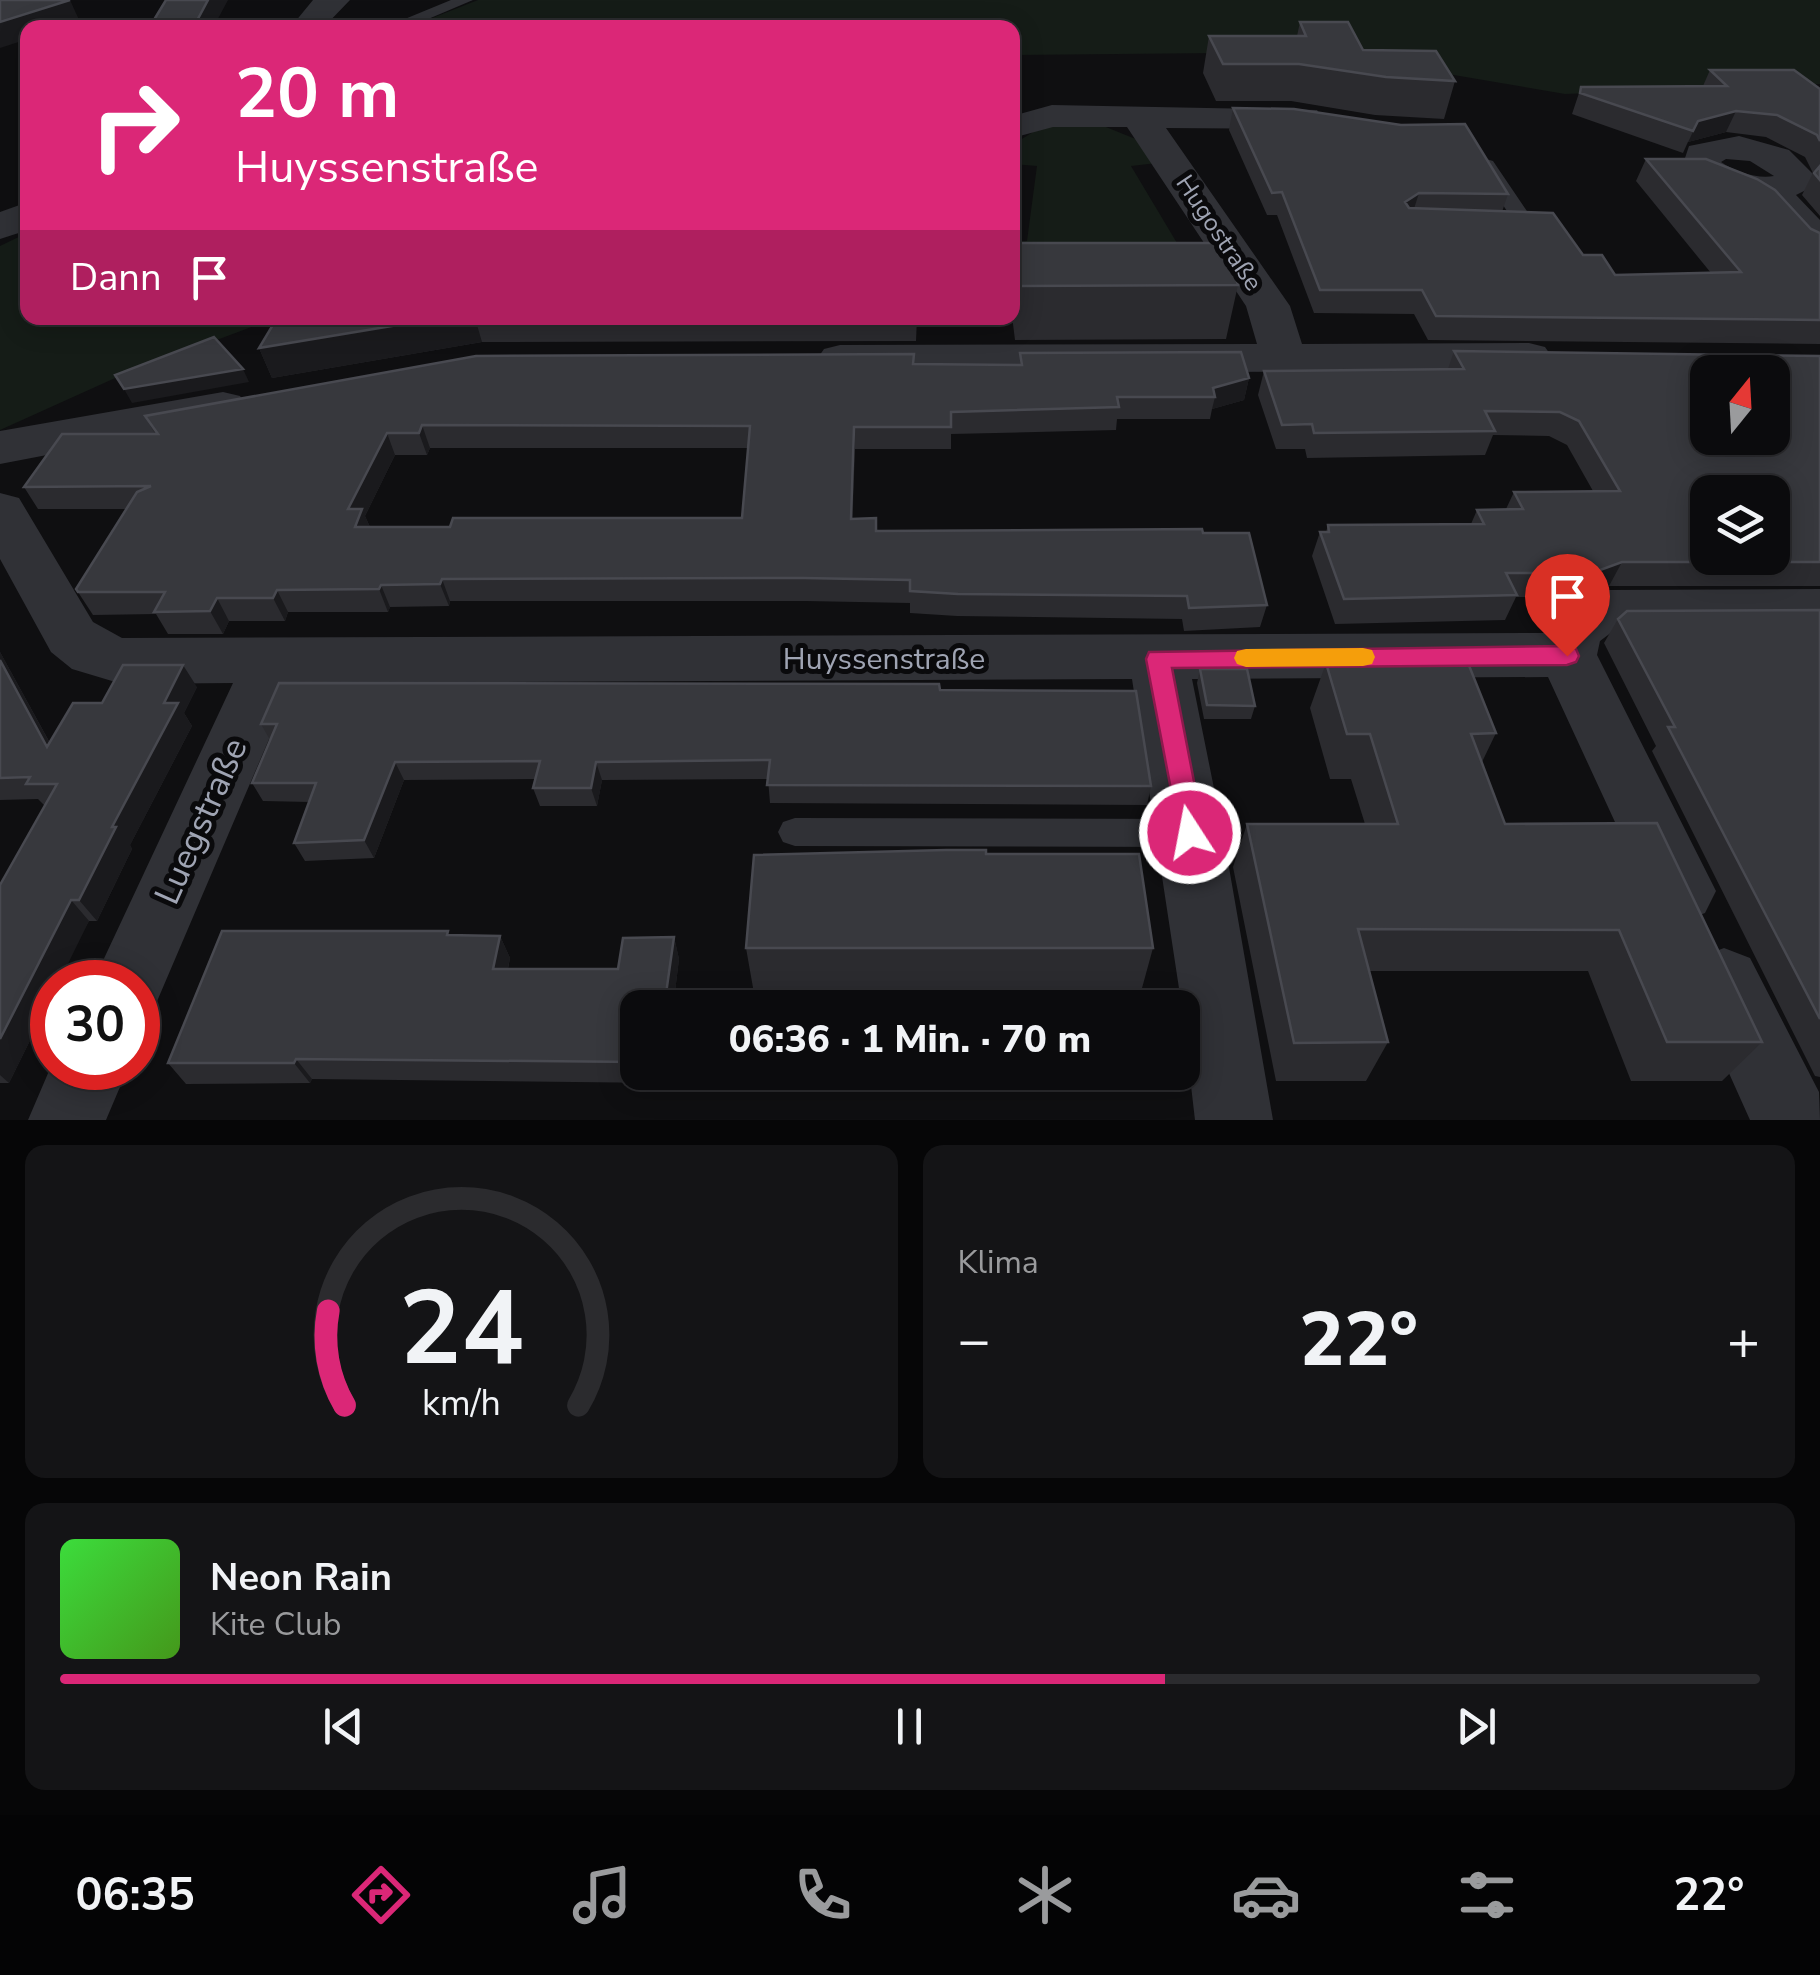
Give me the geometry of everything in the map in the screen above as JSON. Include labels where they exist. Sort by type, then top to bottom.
[{"type":"street","points":[[312,20],[334,0]]},
{"type":"street","points":[[1020,125],[1052,116],[1291,116],[1342,124]]},
{"type":"street","name":"Hugostraße","points":[[1137,116],[1160,144],[1268,306],[1284,359]]},
{"type":"street","points":[[1763,189],[1820,246]]},
{"type":"street","points":[[799,359],[961,338],[1284,359],[1581,357]]},
{"type":"street","points":[[0,448],[266,399]]},
{"type":"street","name":"Huyssenstraße","points":[[0,511],[72,637],[93,653],[122,661],[1567,656]]},
{"type":"street","points":[[1791,1120],[1567,656],[1571,633],[1587,616],[1609,612],[1820,610]]},
{"type":"street","name":"Luegstraße","points":[[138,960],[274,659]]},
{"type":"street","points":[[1158,659],[1190,833],[1234,1120]]},
{"type":"street","points":[[67,1120],[80,1090]]},
{"type":"lane","points":[[411,20],[465,0]]},
{"type":"lane","points":[[1477,153],[1527,226],[1489,226]]},
{"type":"lane","points":[[794,832],[1190,833]]},
{"type":"shaded area","points":[[478,0],[1820,0],[1820,84],[1565,94],[1318,52],[1020,55],[1020,20],[427,20]]},
{"type":"shaded area","points":[[1101,125],[1138,140],[1157,163],[1131,166],[1177,243],[1207,243],[1020,267],[1020,241],[1027,241],[1037,166],[1020,165],[1020,140],[1043,126]]},
{"type":"shaded area","points":[[20,236],[20,325],[256,325],[113,379],[0,430],[0,246]]},
{"type":"building","points":[[0,0],[70,0],[0,22]]},
{"type":"building","points":[[166,0],[208,0],[197,20],[154,20]]},
{"type":"building","points":[[1300,22],[1348,22],[1363,50],[1436,51],[1455,81],[1386,77],[1299,64],[1223,64],[1209,36],[1306,36]]},
{"type":"building","points":[[1710,70],[1794,70],[1820,89],[1820,141],[1817,135],[1777,115],[1736,111],[1698,121],[1693,131],[1580,93],[1581,87],[1727,86]]},
{"type":"building","points":[[1233,108],[1294,109],[1401,125],[1465,124],[1508,194],[1419,193],[1405,202],[1409,208],[1553,213],[1583,255],[1602,255],[1615,275],[1741,272],[1646,159],[1706,159],[1775,190],[1811,229],[1820,233],[1820,320],[1436,316],[1422,290],[1320,290],[1282,192],[1272,193]]},
{"type":"building","points":[[1020,243],[1225,243],[1238,285],[1020,286]]},
{"type":"building","points":[[273,325],[398,325],[259,348]]},
{"type":"building","points":[[214,337],[243,369],[124,389],[115,375]]},
{"type":"building","points":[[1454,351],[1747,355],[1690,355],[1690,455],[1790,455],[1790,356],[1820,356],[1820,562],[1790,562],[1790,475],[1690,475],[1690,562],[1622,562],[1592,573],[1506,573],[1517,595],[1344,599],[1320,532],[1329,532],[1328,525],[1484,524],[1477,510],[1523,509],[1514,492],[1620,491],[1579,421],[1560,412],[1485,411],[1495,431],[1314,433],[1312,424],[1282,425],[1264,371],[1464,369]]},
{"type":"building","points":[[1241,352],[1249,378],[1213,388],[1215,397],[1117,397],[1119,407],[951,412],[951,427],[854,427],[851,519],[876,518],[876,531],[1202,529],[1203,533],[1249,533],[1267,605],[1189,608],[1187,596],[910,591],[910,580],[442,579],[440,584],[381,585],[379,589],[277,590],[273,598],[217,598],[210,611],[154,612],[165,592],[76,589],[137,492],[151,486],[24,487],[62,434],[158,434],[145,416],[476,356],[914,354],[913,364],[1022,365],[1020,353]],"holes":[[[422,425],[750,426],[742,518],[453,518],[450,527],[355,527],[362,509],[348,509],[387,433],[419,433]]]},
{"type":"building","points":[[1820,610],[1820,1019],[1668,727],[1675,727],[1618,619],[1627,611]]},
{"type":"building","points":[[0,660],[47,747],[73,703],[102,703],[123,665],[183,665],[164,703],[178,703],[112,827],[116,827],[79,900],[71,900],[40,960],[30,960],[30,980],[0,1039],[0,885],[57,784],[26,784],[30,777],[0,778]]},
{"type":"building","points":[[1326,663],[1468,663],[1496,733],[1471,734],[1505,824],[1657,823],[1762,1042],[1667,1042],[1619,930],[1358,929],[1388,1042],[1294,1043],[1247,824],[1398,824],[1370,734],[1347,734]]},
{"type":"building","points":[[1200,669],[1247,669],[1255,706],[1207,705]]},
{"type":"building","points":[[279,683],[939,684],[940,690],[1136,691],[1151,786],[767,785],[770,760],[596,762],[591,788],[533,788],[540,761],[395,762],[364,840],[294,843],[316,783],[252,783],[277,724],[261,724]]},
{"type":"building","points":[[986,850],[986,854],[1139,854],[1153,948],[746,948],[754,855]]},
{"type":"building","points":[[222,931],[448,931],[447,935],[500,936],[493,969],[618,969],[623,938],[674,937],[667,990],[620,990],[620,1062],[296,1059],[294,1063],[168,1063]]},
{"type":"slow traffic","points":[[1246,658],[1363,657]]},
{"type":"route","points":[[1190,833],[1158,659],[1567,656]]}]
